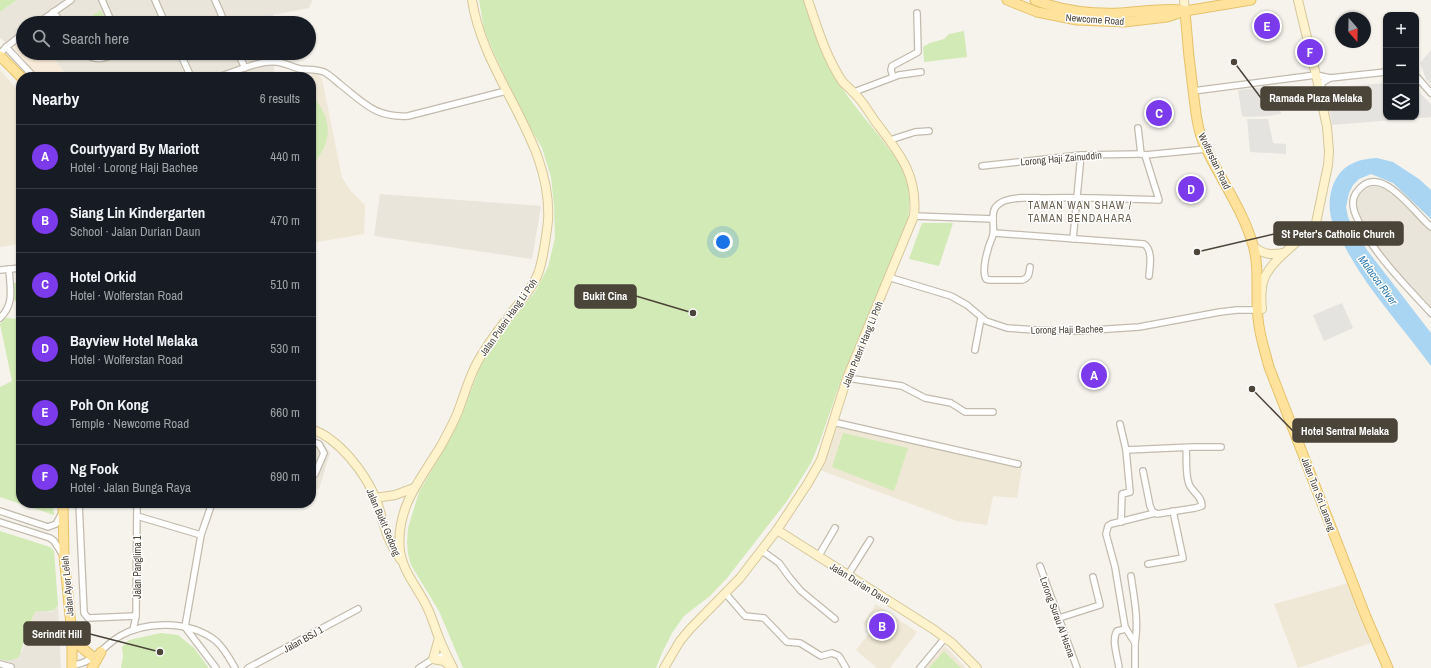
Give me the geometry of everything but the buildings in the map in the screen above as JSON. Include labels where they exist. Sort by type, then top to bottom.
[{"type":"main road","name":"Newcome Road","points":[[1007,0],[1037,12],[1077,20],[1124,22],[1167,17],[1185,10]]},
{"type":"main road","name":"Newcome Road","points":[[1035,0],[1056,7],[1078,11],[1119,13],[1166,9],[1185,10],[1251,0]]},
{"type":"main road","name":"Wolferstan Road","points":[[1185,10],[1198,127],[1207,150],[1246,223],[1254,247],[1258,276],[1259,313]]},
{"type":"main road","points":[[0,55],[16,72]]},
{"type":"main road","name":"Jalan Tun Sri Lanang","points":[[1259,313],[1260,335],[1263,339],[1269,367],[1366,617],[1388,668]]},
{"type":"main road","name":"Jalan Ayer Leleh","points":[[63,508],[64,556],[72,635],[72,667]]},
{"type":"main road","points":[[72,635],[80,646],[97,655],[92,668]]},
{"type":"street","points":[[48,16],[71,0]]},
{"type":"street","points":[[102,0],[109,16]]},
{"type":"street","points":[[155,0],[162,16]]},
{"type":"street","points":[[215,0],[222,16]]},
{"type":"street","name":"Jalan Puteri Hang Li Poh","points":[[452,668],[428,607],[404,567],[400,551],[402,518],[414,488],[442,443],[456,416],[469,381],[484,351],[532,285],[538,272],[545,246],[548,210],[547,192],[536,150],[482,40],[477,25],[472,0]]},
{"type":"street","name":"Jalan Puteri Hang Li Poh","points":[[664,668],[680,641],[690,629],[726,594],[777,530],[816,471],[821,460],[847,378],[914,216],[915,204],[913,184],[908,170],[890,140],[854,92],[843,82],[828,55],[808,0]]},
{"type":"street","name":"Wolferstan Road","points":[[1184,0],[1185,10]]},
{"type":"street","points":[[1259,313],[1264,279],[1284,253],[1312,228],[1316,222],[1329,151],[1327,127],[1298,0]]},
{"type":"street","points":[[53,12],[56,16]]},
{"type":"street","points":[[893,78],[891,70],[892,66],[918,52],[917,13]]},
{"type":"street","points":[[0,55],[6,47],[16,39]]},
{"type":"street","points":[[6,47],[16,58]]},
{"type":"street","points":[[18,60],[29,72]]},
{"type":"street","points":[[183,60],[189,72]]},
{"type":"street","points":[[241,60],[245,68]]},
{"type":"street","points":[[233,72],[259,63],[268,62],[278,62],[301,69],[320,71],[334,79],[358,100],[382,114],[395,117],[506,91]]},
{"type":"street","points":[[854,92],[906,73],[921,72]]},
{"type":"street","points":[[1194,92],[1316,75],[1330,78],[1383,72]]},
{"type":"street","points":[[1319,90],[1323,82],[1330,78]]},
{"type":"street","points":[[1419,79],[1431,93]]},
{"type":"street","points":[[1030,267],[1026,279],[986,279],[985,265],[988,245],[994,233],[993,219],[995,208],[1003,201],[1018,198],[1077,197],[1159,200],[1143,154],[1138,128]]},
{"type":"street","points":[[890,140],[916,132],[929,131]]},
{"type":"street","name":"Lorong Haji Zainuddin","points":[[982,166],[1081,155],[1143,154],[1207,150]]},
{"type":"street","points":[[1073,240],[1081,155]]},
{"type":"street","points":[[1431,227],[1402,198],[1382,182],[1370,181],[1361,186],[1354,196],[1353,209],[1363,230],[1402,280],[1431,313]]},
{"type":"street","points":[[914,216],[993,219]]},
{"type":"street","points":[[994,233],[1073,240],[1144,244],[1148,247],[1150,252],[1149,276]]},
{"type":"street","points":[[1254,247],[1266,254],[1272,255],[1284,253]]},
{"type":"street","points":[[0,270],[16,268]]},
{"type":"street","points":[[0,318],[5,314],[11,301],[9,269]]},
{"type":"street","name":"Lorong Haji Bachee","points":[[888,277],[951,296],[967,305],[981,318],[991,324],[1007,328],[1078,331],[1139,327],[1209,313],[1237,310],[1259,313]]},
{"type":"street","points":[[975,350],[981,318]]},
{"type":"street","points":[[847,378],[902,386],[925,398],[951,403],[965,412],[993,412]]},
{"type":"street","points":[[833,422],[1018,464]]},
{"type":"street","points":[[1120,424],[1126,450],[1130,492],[1122,494],[1121,522]]},
{"type":"street","name":"Jalan Bukit Gedong","points":[[316,432],[328,438],[341,448],[357,466],[375,498],[388,538],[404,567]]},
{"type":"street","points":[[316,443],[319,444],[324,453],[316,472]]},
{"type":"street","points":[[1126,450],[1221,447]]},
{"type":"street","points":[[1135,643],[1126,630],[1115,567],[1106,534],[1108,526],[1154,513],[1157,514],[1202,506],[1202,501],[1188,483],[1186,448]]},
{"type":"street","points":[[1143,471],[1150,506],[1154,513]]},
{"type":"street","points":[[375,498],[395,495],[414,488]]},
{"type":"street","points":[[0,511],[48,528],[56,524],[63,508]]},
{"type":"street","points":[[80,508],[84,613],[88,618],[136,616]]},
{"type":"street","name":"Jalan Panglima 1","points":[[133,630],[136,616],[137,508]]},
{"type":"street","points":[[210,508],[201,535],[185,627],[216,668]]},
{"type":"street","points":[[1148,564],[1183,558],[1172,511]]},
{"type":"street","points":[[137,516],[201,535]]},
{"type":"street","points":[[0,522],[50,538],[54,541],[64,556]]},
{"type":"street","points":[[818,556],[835,528]]},
{"type":"street","name":"Jalan Durian Daun","points":[[777,530],[933,629],[945,638],[977,668]]},
{"type":"street","points":[[848,575],[870,540]]},
{"type":"street","points":[[761,550],[780,563],[801,591],[835,619]]},
{"type":"street","name":"Lorong Surau Al Husna","points":[[1040,566],[1077,668]]},
{"type":"street","points":[[1130,576],[1137,617],[1135,668]]},
{"type":"street","points":[[1059,618],[1100,605],[1093,577]]},
{"type":"street","points":[[726,594],[745,616],[764,618],[788,642],[800,643],[821,656],[832,653],[839,656],[846,668]]},
{"type":"street","name":"Jalan BSJ 1","points":[[248,668],[358,609]]},
{"type":"street","points":[[72,667],[97,655],[114,640],[133,630],[160,626],[185,627],[197,630],[216,641],[235,668]]},
{"type":"street","points":[[1119,668],[1115,633],[1117,631],[1126,630]]},
{"type":"street","points":[[433,659],[439,638]]},
{"type":"street","points":[[920,668],[945,638]]},
{"type":"street","points":[[419,668],[433,659],[446,654]]},
{"type":"street","points":[[433,659],[444,661],[452,668]]},
{"type":"street","points":[[0,664],[11,667]]},
{"type":"shaded area","points":[[17,0],[312,1],[309,8],[273,16],[16,16],[16,42],[12,45],[0,38],[0,12]]},
{"type":"shaded area","points":[[273,13],[273,16],[259,16]]},
{"type":"shaded area","points":[[16,43],[16,51],[12,46]]},
{"type":"shaded area","points":[[1431,50],[1431,84],[1426,79],[1420,63]]},
{"type":"shaded area","points":[[24,60],[55,60],[64,72],[34,72]]},
{"type":"shaded area","points":[[55,60],[274,60],[274,72],[64,72]]},
{"type":"shaded area","points":[[0,70],[16,88],[16,244],[0,247]]},
{"type":"shaded area","points":[[316,73],[322,79],[342,177],[349,189],[365,205],[364,234],[316,242]]},
{"type":"shaded area","points":[[1383,83],[1383,120],[1394,120],[1332,125],[1326,91],[1335,87]]},
{"type":"shaded area","points":[[1276,86],[1281,114],[1268,116],[1242,116],[1238,90]]},
{"type":"shaded area","points":[[1419,92],[1431,104],[1431,117],[1419,118]]},
{"type":"shaded area","points":[[1247,119],[1268,119],[1273,143],[1286,144],[1286,154],[1250,152]]},
{"type":"shaded area","points":[[1369,179],[1380,180],[1388,184],[1431,224],[1431,319],[1381,260],[1352,216],[1350,200],[1357,187]]},
{"type":"shaded area","points":[[380,194],[541,206],[532,259],[374,236]]},
{"type":"shaded area","points":[[1342,303],[1353,328],[1324,341],[1313,315]]},
{"type":"shaded area","points":[[836,426],[1022,468],[1017,498],[993,496],[987,525],[957,521],[820,470]]},
{"type":"shaded area","points":[[316,440],[323,443],[330,453],[319,489],[316,489]]},
{"type":"shaded area","points":[[1349,583],[1371,643],[1298,668],[1274,604]]},
{"type":"shaded area","points":[[876,604],[917,632],[890,668],[877,668],[856,650],[872,630],[863,624]]},
{"type":"shaded area","points":[[58,605],[61,668],[0,668],[0,659],[4,661],[22,652],[35,612],[41,610],[51,612],[57,608]]},
{"type":"shaded area","points":[[945,646],[966,668],[925,668]]},
{"type":"green space","points":[[0,0],[17,0],[0,12]]},
{"type":"green space","points":[[479,0],[804,0],[821,46],[843,89],[897,159],[906,178],[909,196],[908,220],[842,377],[811,463],[787,501],[727,578],[710,596],[684,616],[672,633],[656,668],[463,668],[439,611],[411,565],[408,554],[408,528],[419,492],[461,417],[480,367],[494,342],[535,292],[548,267],[555,238],[551,177],[542,148],[523,116],[494,53],[484,29]]},
{"type":"green space","points":[[101,10],[104,16],[92,16]]},
{"type":"green space","points":[[964,31],[967,57],[924,62],[923,47],[930,43],[944,39],[949,34]]},
{"type":"green space","points":[[316,100],[325,115],[328,130],[325,145],[316,161]]},
{"type":"green space","points":[[922,223],[953,223],[939,266],[909,259]]},
{"type":"green space","points":[[13,283],[16,283],[16,301],[14,300]]},
{"type":"green space","points":[[5,318],[16,319],[16,502],[0,497],[0,387],[12,381],[0,324]]},
{"type":"green space","points":[[843,433],[908,448],[894,491],[832,467]]},
{"type":"green space","points":[[33,508],[53,508],[54,515]]},
{"type":"green space","points":[[0,531],[50,547],[54,551],[58,605],[51,611],[35,612],[19,657],[12,660],[0,659]]},
{"type":"green space","points":[[161,633],[178,635],[194,648],[209,668],[121,668],[123,656],[122,647],[129,640]]},
{"type":"green space","points":[[944,651],[961,668],[929,668]]},
{"type":"water","name":"Malacca River","points":[[1377,158],[1393,162],[1419,179],[1431,190],[1431,219],[1393,183],[1371,174],[1359,179],[1353,185],[1349,193],[1346,207],[1352,226],[1367,250],[1431,333],[1431,366],[1363,277],[1337,233],[1332,221],[1330,205],[1331,194],[1336,179],[1348,166],[1365,159]]},
{"type":"place","name":"Poh On Kong","points":[[1267,26]]},
{"type":"place","name":"Ng Fook","points":[[1310,52]]},
{"type":"place","name":"Ramada Plaza Melaka","points":[[1234,62]]},
{"type":"place","name":"Hotel Orkid","points":[[1159,113]]},
{"type":"place","name":"Bayview Hotel Melaka","points":[[1191,189]]},
{"type":"place","name":"St Peter's Catholic Church","points":[[1197,252]]},
{"type":"place","name":"Bukit Cina","points":[[693,313]]},
{"type":"place","name":"Courtyyard By Mariott","points":[[1094,375]]},
{"type":"place","name":"Hotel Sentral Melaka","points":[[1252,389]]},
{"type":"place","name":"Siang Lin Kindergarten","points":[[882,626]]},
{"type":"place","name":"Serindit Hill","points":[[160,652]]},
{"type":"district","name":"TAMAN WAN SHAW / TAMAN BENDAHARA","points":[[1080,211]]}]
